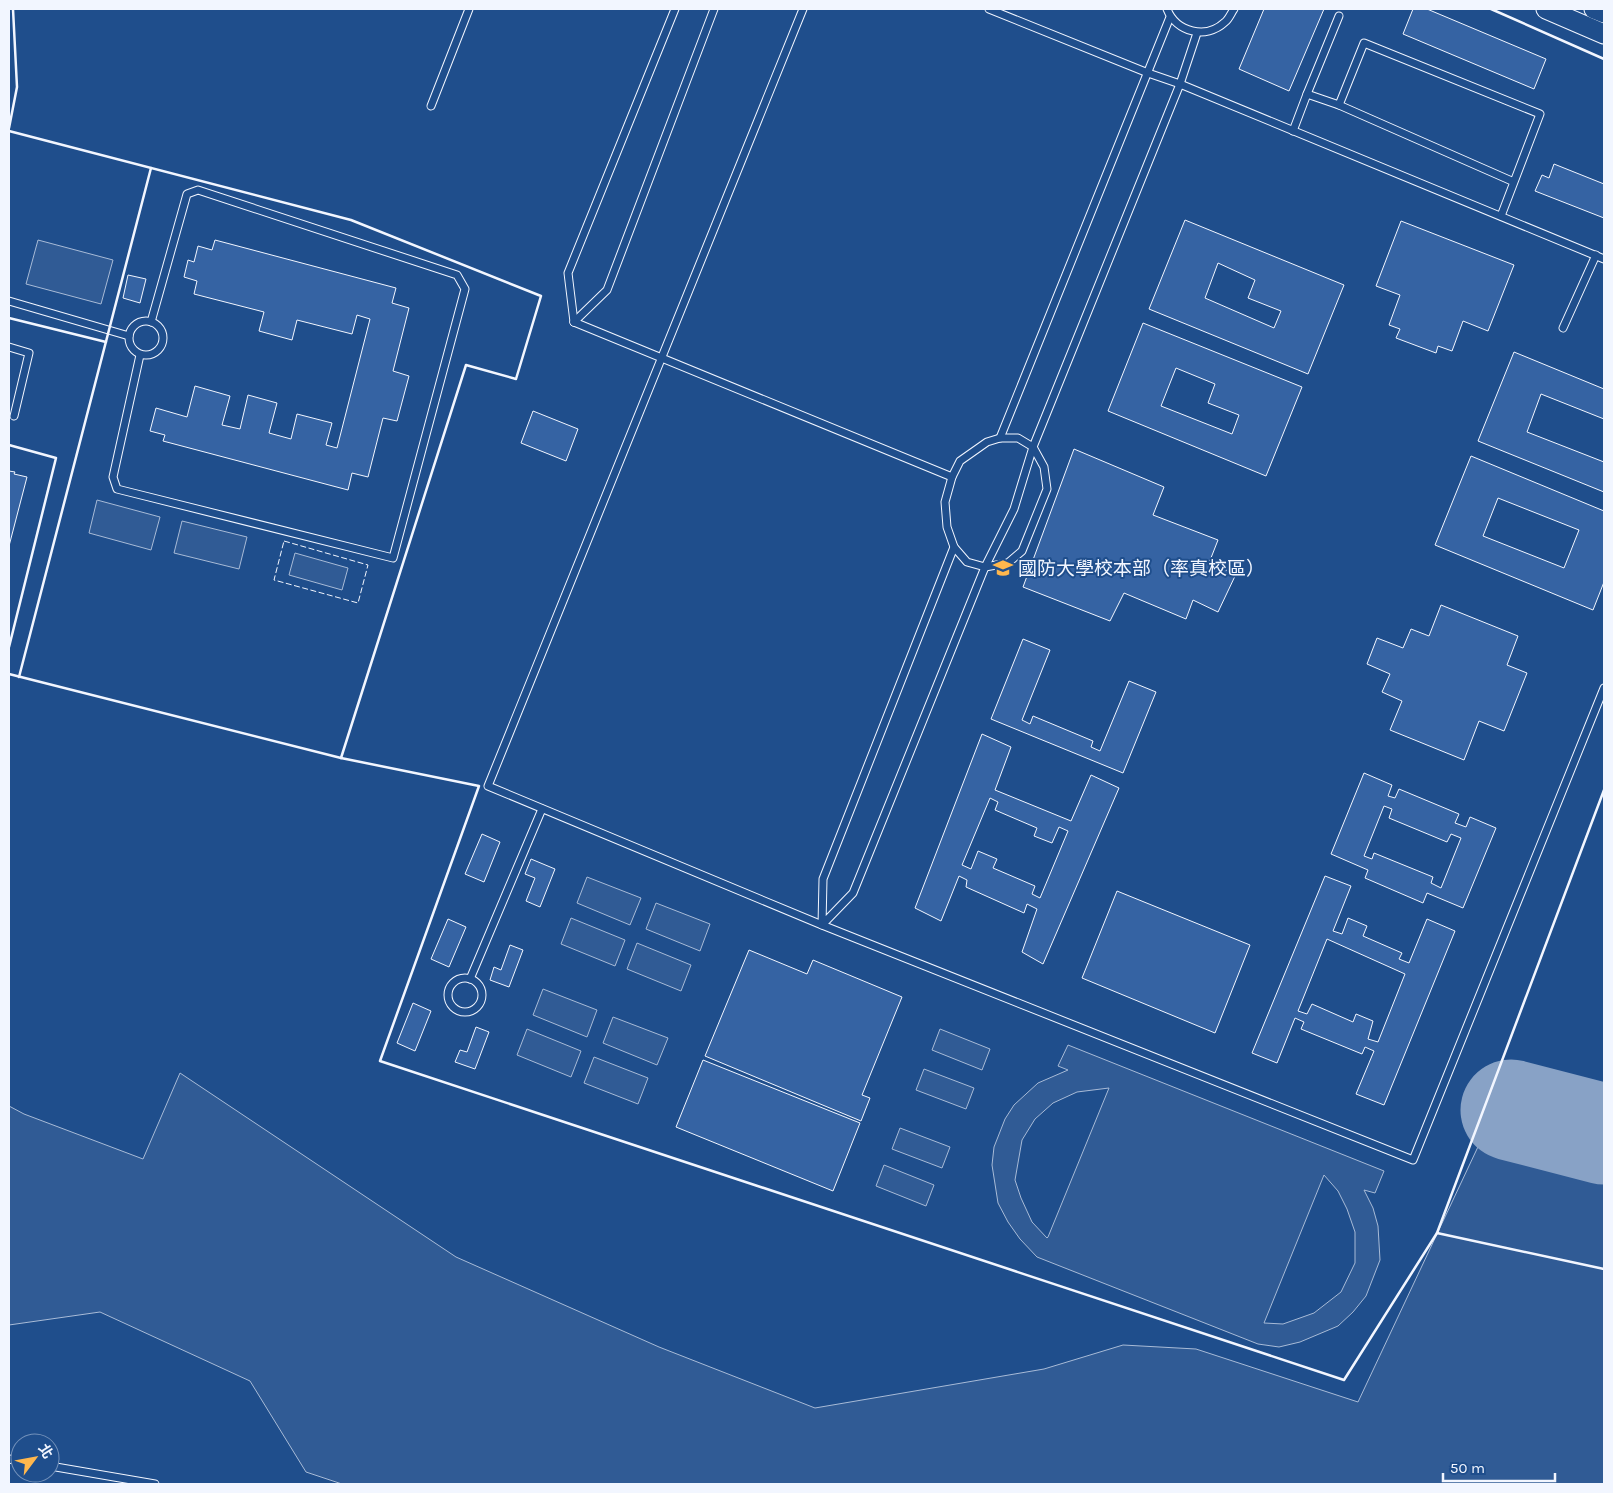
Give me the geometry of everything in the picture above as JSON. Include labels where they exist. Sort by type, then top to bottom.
[{"type":"main road","points":[[1546,9],[1604,34]]},
{"type":"main road","points":[[1594,9],[1604,13]]},
{"type":"lane","points":[[431,106],[469,9]]},
{"type":"lane","points":[[574,322],[568,273],[675,9]]},
{"type":"lane","points":[[574,322],[607,290],[714,9]]},
{"type":"lane","points":[[803,9],[488,786],[822,925],[1413,1160],[1604,688]]},
{"type":"lane","points":[[989,9],[1180,84],[1604,258]]},
{"type":"lane","points":[[1167,9],[1170,17],[1182,28],[1197,33],[1213,30],[1226,22],[1234,9]]},
{"type":"lane","points":[[1293,130],[1339,16]]},
{"type":"lane","points":[[1000,438],[1170,17]]},
{"type":"lane","points":[[822,925],[853,892],[985,567],[1014,509],[1033,448],[1180,84],[1197,33]]},
{"type":"lane","points":[[1339,105],[1364,43],[1540,114],[1501,216]]},
{"type":"lane","points":[[1307,94],[1339,105],[1514,182]]},
{"type":"lane","points":[[140,355],[113,477],[118,489],[393,558],[465,289],[457,275],[198,190],[187,194],[152,322]]},
{"type":"lane","points":[[1563,328],[1596,255]]},
{"type":"lane","points":[[9,301],[129,336]]},
{"type":"lane","points":[[144,321],[152,322],[162,332],[163,340],[155,353],[148,356],[140,355],[134,351],[130,344],[129,336],[131,329],[144,321]]},
{"type":"lane","points":[[574,322],[952,477]]},
{"type":"lane","points":[[9,347],[28,353],[14,416]]},
{"type":"lane","points":[[1000,438],[1018,438],[1033,448],[1044,467],[1047,489],[1022,551],[1008,563],[985,567],[967,562],[954,547],[947,527],[945,502],[952,477],[960,461],[987,442],[1000,438]]},
{"type":"lane","points":[[822,925],[823,878],[954,547]]},
{"type":"lane","points":[[470,979],[542,809]]},
{"type":"lane","points":[[461,978],[470,979],[478,984],[482,994],[480,1003],[473,1010],[464,1012],[455,1008],[449,1001],[448,991],[452,983],[461,978]]},
{"type":"lane","points":[[60,1468],[156,1484]]},
{"type":"shaded area","points":[[38,240],[113,260],[101,304],[26,284]]},
{"type":"shaded area","points":[[97,500],[160,517],[151,550],[89,533]]},
{"type":"shaded area","points":[[182,521],[247,537],[239,569],[174,553]]},
{"type":"shaded area","points":[[295,553],[348,568],[342,590],[289,575]]},
{"type":"shaded area","points":[[587,877],[641,898],[630,925],[577,903]]},
{"type":"shaded area","points":[[656,903],[710,924],[700,951],[646,929]]},
{"type":"shaded area","points":[[571,918],[625,940],[615,966],[561,944]]},
{"type":"shaded area","points":[[637,943],[691,965],[681,991],[627,969]]},
{"type":"shaded area","points":[[543,989],[597,1010],[587,1037],[533,1015]]},
{"type":"shaded area","points":[[613,1017],[668,1038],[657,1065],[603,1043]]},
{"type":"shaded area","points":[[527,1029],[581,1051],[571,1077],[517,1055]]},
{"type":"shaded area","points":[[940,1029],[990,1049],[982,1070],[932,1050]]},
{"type":"shaded area","points":[[1068,1045],[1384,1171],[1375,1193],[1364,1190],[1373,1208],[1378,1226],[1380,1260],[1366,1296],[1338,1326],[1300,1342],[1279,1347],[1258,1344],[1037,1257],[1020,1239],[998,1203],[992,1165],[994,1147],[1005,1119],[1014,1105],[1038,1083],[1068,1070],[1058,1066]],"holes":[[[1109,1088],[1048,1237],[1047,1238],[1032,1222],[1015,1180],[1022,1140],[1035,1119],[1053,1103],[1077,1092]],[[1324,1175],[1338,1191],[1347,1209],[1355,1232],[1355,1263],[1341,1292],[1314,1313],[1283,1324],[1264,1323]]]},
{"type":"shaded area","points":[[594,1057],[648,1078],[638,1104],[584,1083]]},
{"type":"shaded area","points":[[924,1069],[974,1088],[966,1109],[916,1090]]},
{"type":"shaded area","points":[[180,1073],[456,1257],[659,1347],[815,1408],[1044,1369],[1123,1345],[1196,1349],[1358,1402],[1484,1134],[1604,1169],[1604,1484],[342,1484],[306,1472],[250,1381],[100,1312],[9,1325],[9,1106],[24,1114],[143,1159]]},
{"type":"shaded area","points":[[900,1128],[950,1147],[942,1168],[892,1149]]},
{"type":"shaded area","points":[[884,1165],[934,1185],[926,1206],[876,1186]]},
{"type":"building","points":[[1264,9],[1324,9],[1289,91],[1239,69]]},
{"type":"building","points":[[1413,9],[1427,9],[1546,59],[1534,89],[1403,34]]},
{"type":"building","points":[[1554,164],[1604,184],[1604,218],[1535,191],[1542,175],[1549,178]]},
{"type":"building","points":[[1185,220],[1344,285],[1308,374],[1149,309]],"holes":[[[1218,263],[1255,280],[1248,298],[1281,311],[1274,328],[1205,298]]]},
{"type":"building","points":[[1401,221],[1514,265],[1488,331],[1463,321],[1452,351],[1438,346],[1436,353],[1396,338],[1400,329],[1389,325],[1400,295],[1376,286]]},
{"type":"building","points":[[215,240],[396,288],[392,303],[409,308],[393,371],[409,376],[397,421],[383,418],[368,477],[352,473],[348,490],[163,441],[165,435],[150,431],[156,408],[187,417],[195,386],[230,396],[222,425],[240,429],[248,395],[277,403],[269,433],[291,439],[297,414],[332,423],[326,445],[337,448],[370,319],[357,315],[352,334],[297,320],[292,340],[259,331],[264,312],[194,294],[197,281],[184,277],[188,260],[194,262],[198,246],[212,250]]},
{"type":"building","points":[[128,275],[146,279],[140,303],[123,298]]},
{"type":"building","points":[[1143,323],[1302,387],[1266,476],[1108,411]],"holes":[[[1176,368],[1215,384],[1208,403],[1239,415],[1232,434],[1161,406]]]},
{"type":"building","points":[[1514,352],[1604,389],[1604,419],[1541,394],[1527,432],[1604,462],[1604,492],[1478,441]]},
{"type":"building","points":[[533,411],[578,429],[566,461],[521,443]]},
{"type":"building","points":[[1074,449],[1164,487],[1153,515],[1218,540],[1209,563],[1236,574],[1218,612],[1193,600],[1186,619],[1124,593],[1110,621],[1023,587]]},
{"type":"building","points":[[1471,456],[1604,511],[1604,582],[1593,610],[1435,545]],"holes":[[[1498,498],[1579,530],[1564,568],[1483,536]]]},
{"type":"building","points":[[9,471],[27,477],[9,546]]},
{"type":"building","points":[[1441,605],[1518,636],[1507,665],[1527,673],[1504,731],[1479,721],[1464,760],[1390,730],[1402,701],[1382,692],[1390,674],[1367,664],[1377,638],[1403,648],[1411,629],[1429,636]]},
{"type":"building","points":[[1023,639],[1050,650],[1022,720],[1030,724],[1033,716],[1093,741],[1091,747],[1100,751],[1129,681],[1156,692],[1123,773],[991,719]]},
{"type":"building","points":[[982,734],[1011,747],[995,790],[1071,821],[1091,775],[1119,788],[1043,964],[1022,952],[1037,909],[1027,904],[1024,913],[966,887],[967,880],[959,876],[941,921],[915,908]],"holes":[[[990,798],[998,802],[995,810],[1037,828],[1034,836],[1052,843],[1059,827],[1068,831],[1040,898],[1032,894],[1035,886],[993,868],[997,859],[978,851],[971,869],[962,865]]]},
{"type":"building","points":[[1364,773],[1392,785],[1388,796],[1395,798],[1399,789],[1459,814],[1455,823],[1466,827],[1470,817],[1496,828],[1463,908],[1427,893],[1423,903],[1365,878],[1368,870],[1331,854]],"holes":[[[1384,806],[1392,809],[1389,818],[1447,842],[1451,834],[1461,838],[1441,888],[1431,883],[1433,877],[1374,853],[1372,859],[1364,856]]]},
{"type":"building","points":[[482,834],[500,842],[484,882],[465,874]]},
{"type":"building","points":[[531,859],[555,869],[540,907],[526,901],[535,878],[525,874]]},
{"type":"building","points":[[1325,876],[1351,886],[1333,931],[1342,934],[1348,918],[1367,926],[1363,936],[1402,953],[1399,959],[1409,963],[1427,919],[1455,931],[1384,1105],[1356,1094],[1374,1051],[1365,1047],[1362,1054],[1301,1029],[1304,1022],[1295,1018],[1277,1063],[1252,1053]],"holes":[[[1327,939],[1405,974],[1378,1042],[1368,1039],[1373,1021],[1356,1014],[1353,1022],[1312,1004],[1307,1014],[1298,1011]]]},
{"type":"building","points":[[1117,891],[1250,945],[1215,1033],[1082,978]]},
{"type":"building","points":[[448,919],[466,927],[449,967],[431,959]]},
{"type":"building","points":[[510,945],[523,950],[509,987],[490,980],[494,967],[501,970]]},
{"type":"building","points":[[749,950],[807,974],[813,960],[902,997],[862,1095],[870,1098],[861,1121],[705,1056]]},
{"type":"building","points":[[413,1003],[431,1011],[415,1051],[397,1043]]},
{"type":"building","points":[[476,1027],[489,1032],[475,1069],[455,1062],[460,1050],[467,1052]]},
{"type":"building","points":[[703,1060],[860,1123],[833,1191],[676,1127]]},
{"type":"runway","points":[[1511,1110],[1604,1134]]},
{"type":"fence","points":[[284,541],[368,565],[358,603],[274,580],[284,541]]},
{"type":"wall","points":[[9,128],[17,87],[13,9]]},
{"type":"wall","points":[[1491,9],[1604,59]]},
{"type":"wall","points":[[9,131],[351,220],[541,296],[516,379],[466,365],[341,758]]},
{"type":"wall","points":[[19,677],[151,168]]},
{"type":"wall","points":[[9,318],[106,342]]},
{"type":"wall","points":[[9,445],[56,458],[9,647]]},
{"type":"wall","points":[[9,674],[341,758],[479,786],[380,1061],[1344,1380],[1437,1233],[1604,790]]},
{"type":"wall","points":[[1437,1233],[1604,1269]]},
{"type":"place","name":"國防大學校本部（率真校區）","points":[[1003,568]]}]
